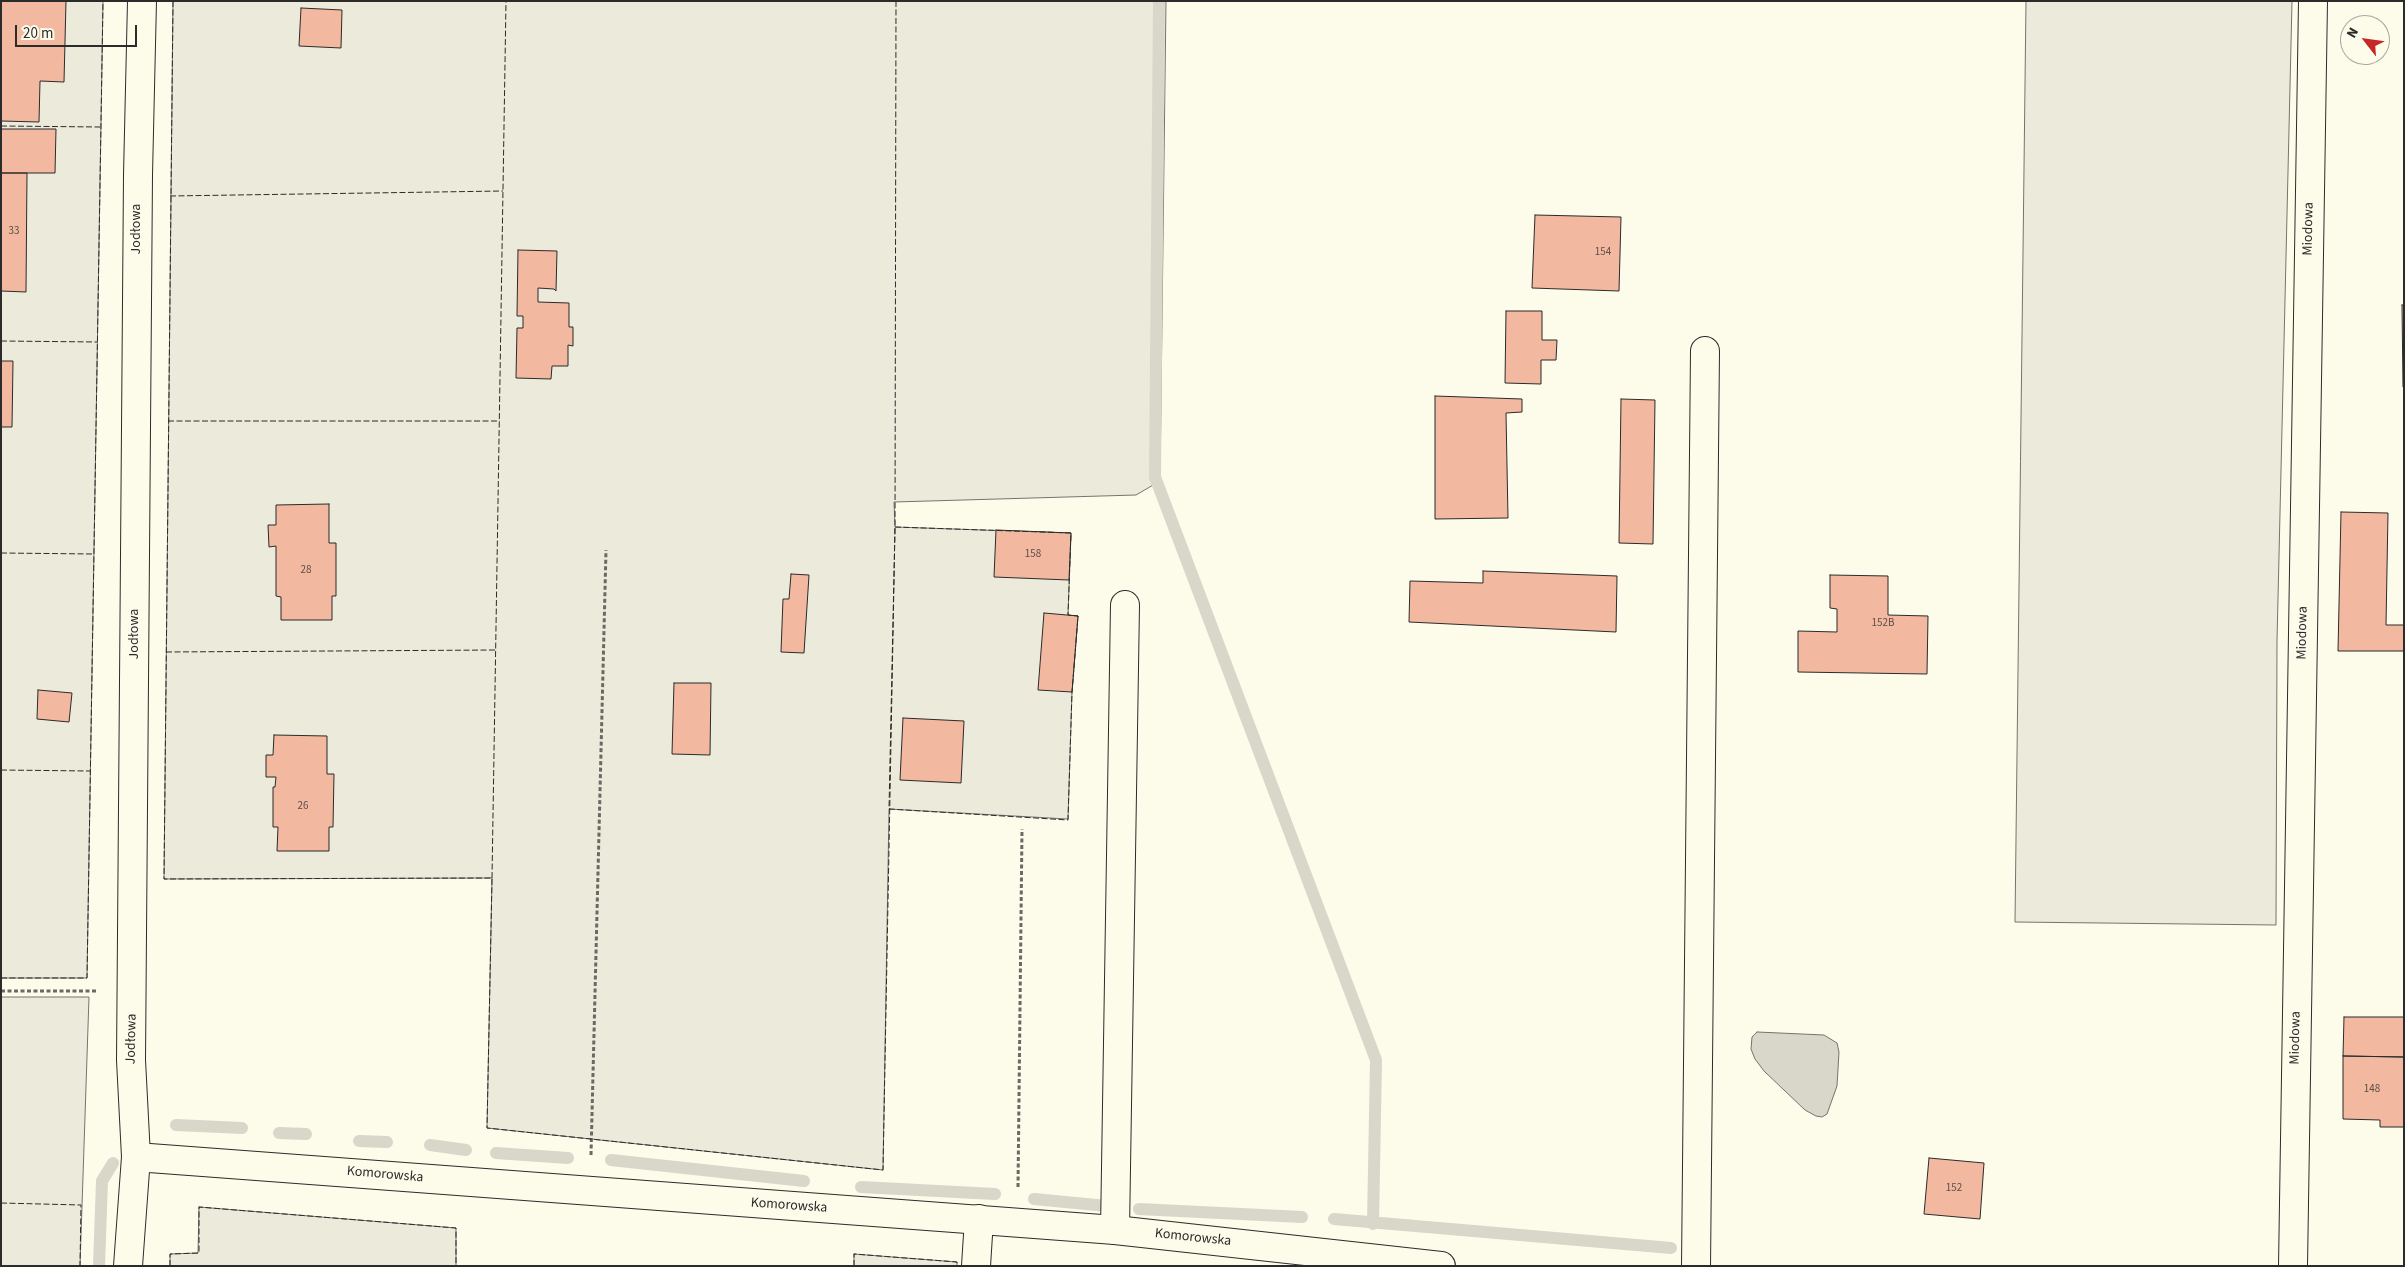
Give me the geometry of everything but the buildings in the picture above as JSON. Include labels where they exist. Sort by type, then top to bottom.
[{"type":"street","name":"Jodłowa","points":[[128,1266],[136,1157],[131,1060],[138,185],[142,1]]},
{"type":"street","name":"Miodowa","points":[[2293,1266],[2313,1]]},
{"type":"street","points":[[1696,1266],[1705,352]]},
{"type":"street","points":[[1116,1230],[1125,605]]},
{"type":"street","name":"Komorowska","points":[[136,1157],[1116,1230],[1441,1266]]},
{"type":"street","points":[[976,1266],[979,1220]]},
{"type":"path","points":[[590,1191],[606,550]]},
{"type":"path","points":[[1018,1222],[1022,829]]},
{"type":"path","points":[[1,990],[133,992]]},
{"type":"shaded area","points":[[1,1],[103,1],[87,978],[1,978]]},
{"type":"shaded area","points":[[173,1],[1166,1],[1160,481],[1136,495],[894,502],[895,527],[1071,533],[1068,615],[1078,616],[1072,692],[1068,819],[889,809],[883,1170],[487,1128],[492,878],[164,879]]},
{"type":"shaded area","points":[[2026,1],[2292,1],[2277,641],[2276,925],[2015,922]]},
{"type":"shaded area","points":[[1,997],[89,997],[80,1266],[1,1266]]},
{"type":"shaded area","points":[[1757,1032],[1824,1035],[1837,1043],[1839,1052],[1837,1086],[1827,1114],[1822,1117],[1816,1116],[1805,1110],[1764,1071],[1755,1059],[1751,1049],[1752,1037]]},
{"type":"shaded area","points":[[199,1207],[456,1228],[456,1266],[170,1266],[170,1254],[198,1253]]},
{"type":"shaded area","points":[[854,1254],[957,1262],[957,1266],[854,1266]]},
{"type":"waterway","points":[[1159,1],[1155,477],[1376,1060],[1373,1224]]},
{"type":"waterway","points":[[176,1125],[242,1128]]},
{"type":"waterway","points":[[279,1133],[306,1134]]},
{"type":"waterway","points":[[359,1141],[387,1142]]},
{"type":"waterway","points":[[430,1145],[466,1150]]},
{"type":"waterway","points":[[496,1153],[568,1158]]},
{"type":"waterway","points":[[611,1160],[804,1181]]},
{"type":"waterway","points":[[99,1266],[102,1181],[113,1163]]},
{"type":"waterway","points":[[861,1187],[995,1194]]},
{"type":"waterway","points":[[1034,1199],[1107,1206]]},
{"type":"waterway","points":[[1139,1209],[1302,1217]]},
{"type":"waterway","points":[[1334,1219],[1671,1248]]},
{"type":"fence","points":[[1,978],[87,978],[103,1]]},
{"type":"fence","points":[[173,1],[164,879],[492,878],[487,1128],[883,1170],[895,527],[896,1]]},
{"type":"fence","points":[[492,878],[506,1]]},
{"type":"fence","points":[[1,126],[100,127]]},
{"type":"fence","points":[[170,196],[503,191]]},
{"type":"fence","points":[[1,341],[97,342]]},
{"type":"fence","points":[[168,421],[500,421]]},
{"type":"fence","points":[[895,527],[1071,533],[1068,615],[1078,616],[1072,692],[1068,820],[889,809],[895,527]]},
{"type":"fence","points":[[1,553],[93,554]]},
{"type":"fence","points":[[166,652],[496,650]]},
{"type":"fence","points":[[1,770],[90,771]]},
{"type":"fence","points":[[1,1203],[81,1205],[80,1266]]},
{"type":"fence","points":[[170,1266],[170,1254],[199,1253],[199,1207],[456,1228],[456,1266]]},
{"type":"fence","points":[[854,1266],[854,1254],[957,1262],[957,1266]]}]
